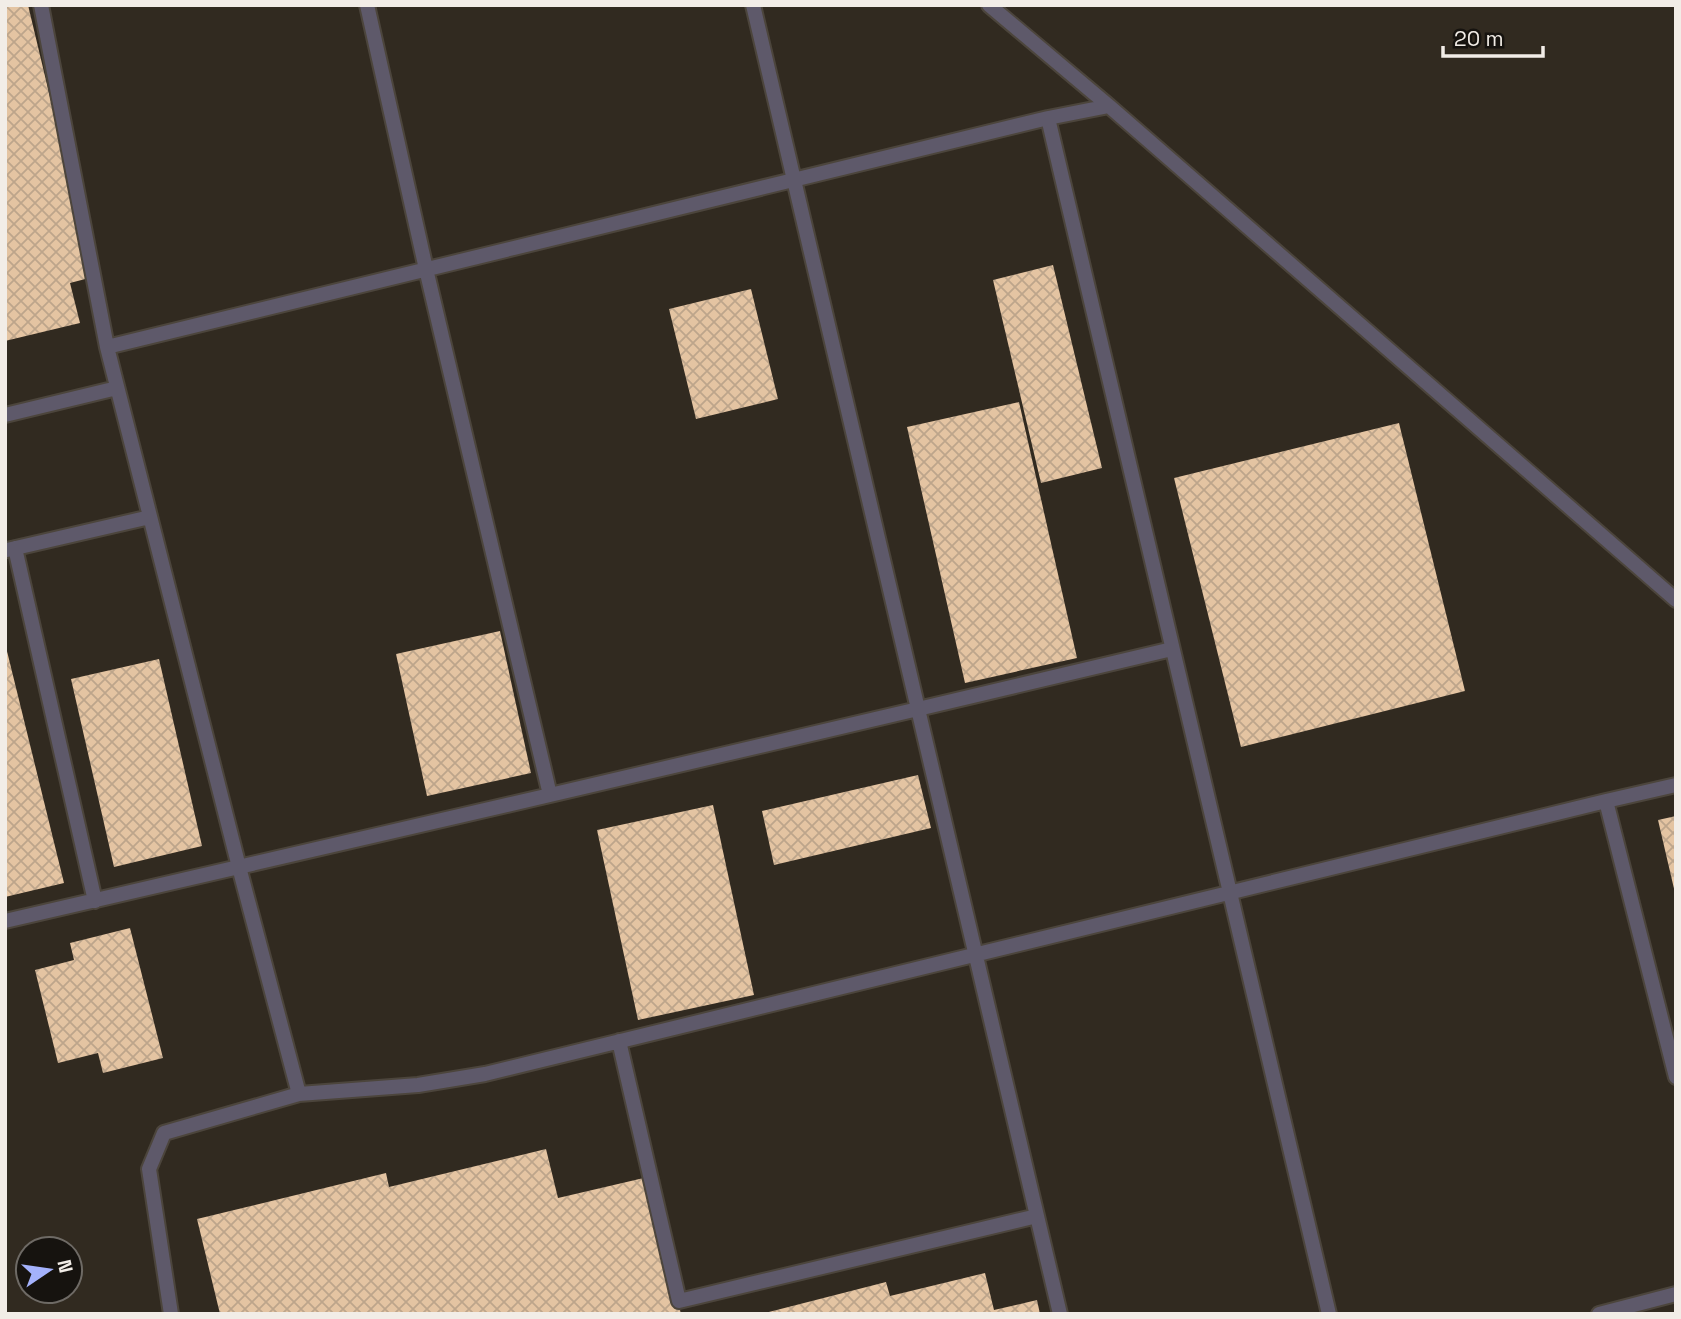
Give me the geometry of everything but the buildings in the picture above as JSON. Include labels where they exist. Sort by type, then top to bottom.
[{"type":"lane","points":[[41,5],[107,347],[299,1094]]},
{"type":"lane","points":[[367,5],[550,795]]},
{"type":"lane","points":[[753,5],[1060,1314]]},
{"type":"lane","points":[[989,5],[1109,106],[1676,600]]},
{"type":"lane","points":[[107,347],[1048,118],[1109,106]]},
{"type":"lane","points":[[1048,118],[1329,1314]]},
{"type":"lane","points":[[5,415],[117,388]]},
{"type":"lane","points":[[95,901],[10,550],[150,517]]},
{"type":"lane","points":[[5,921],[1172,649]]},
{"type":"lane","points":[[171,1314],[149,1169],[164,1133],[299,1094],[418,1084],[485,1073],[1676,785]]},
{"type":"lane","points":[[1606,801],[1676,1077]]},
{"type":"lane","points":[[619,1041],[679,1301],[1037,1216]]},
{"type":"lane","points":[[1599,1314],[1676,1294]]}]
